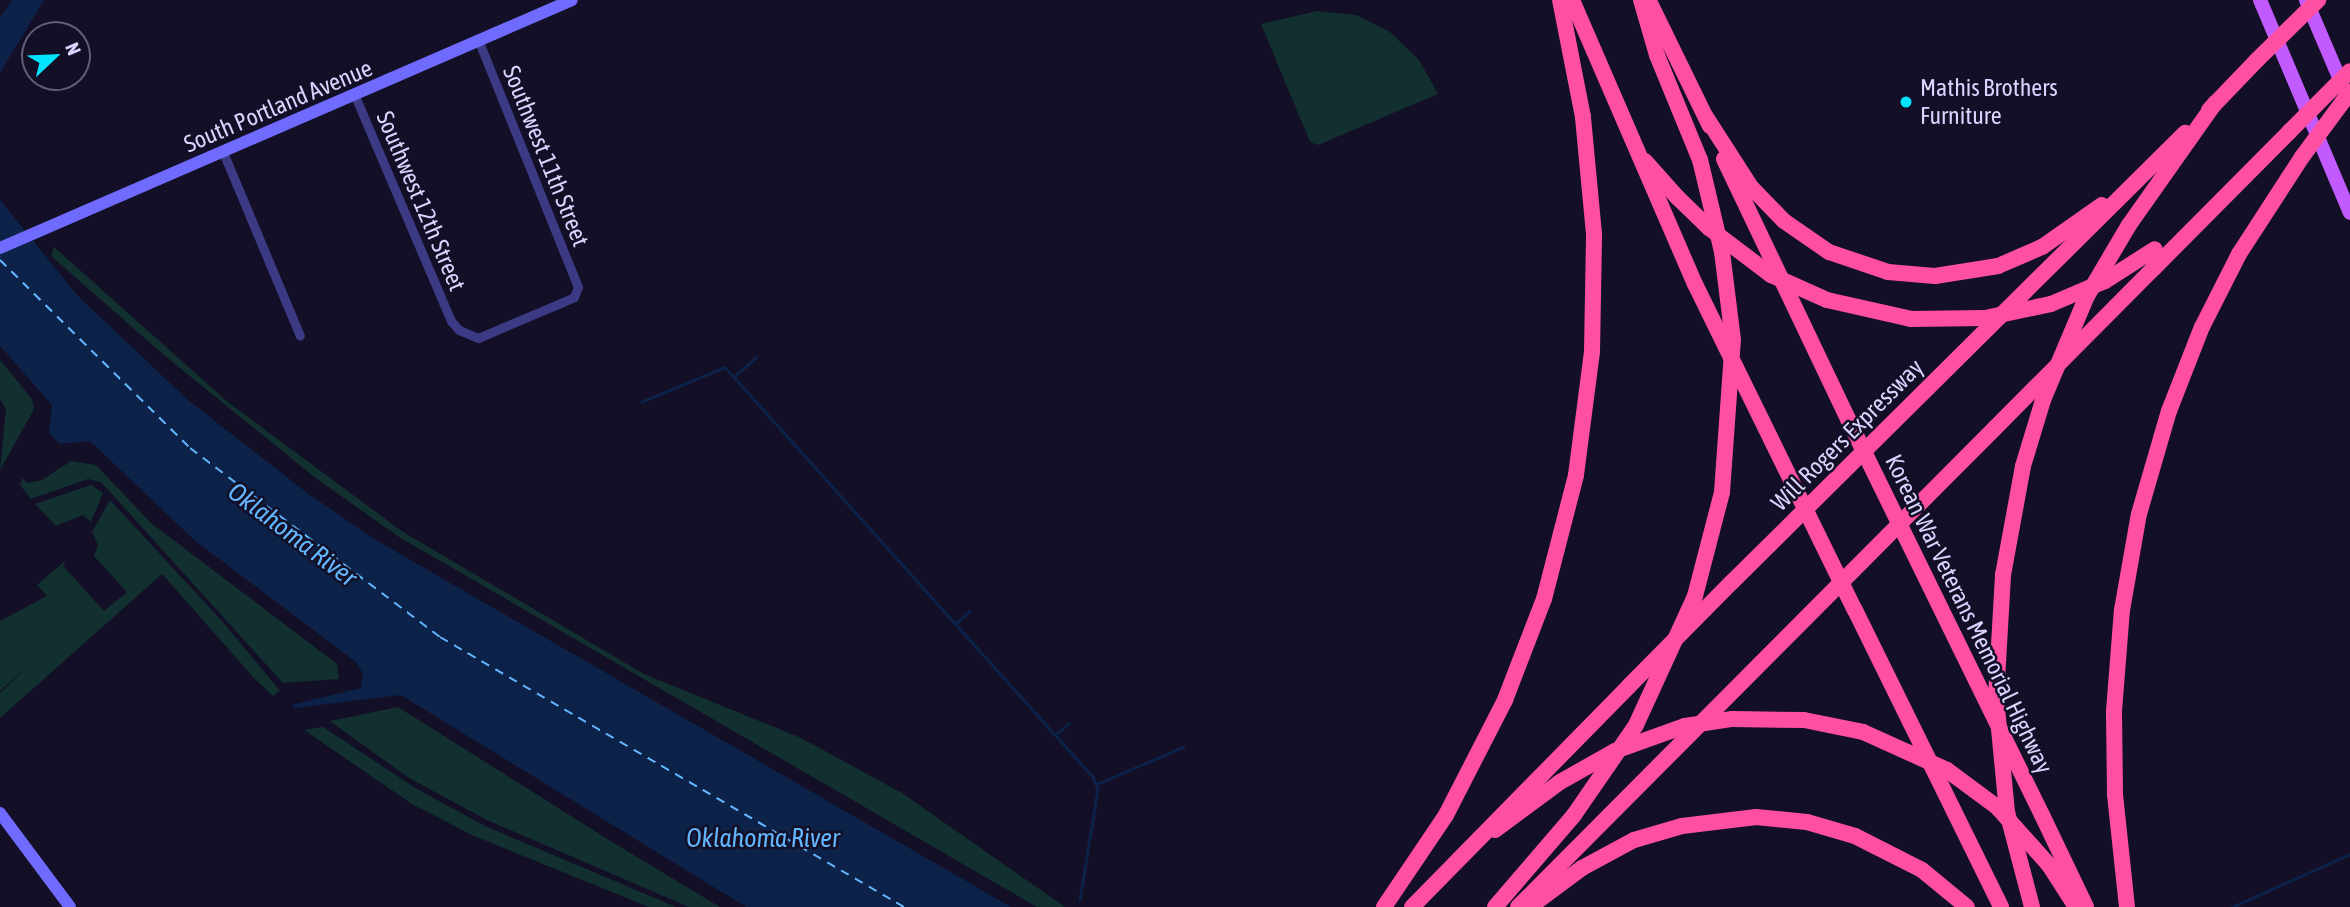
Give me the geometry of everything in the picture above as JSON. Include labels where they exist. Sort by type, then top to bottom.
[{"type":"highway","points":[[1384,907],[1451,806],[1505,700],[1544,599],[1576,475],[1590,382],[1595,263],[1587,149],[1560,0]]},
{"type":"highway","points":[[1572,0],[1695,285],[2001,907]]},
{"type":"highway","points":[[1495,907],[1596,786],[1654,692],[1695,596],[1723,481],[1733,340],[1722,252],[1700,160],[1657,55],[1641,0]]},
{"type":"highway","name":"Korean War Veterans Memorial Highway","points":[[1649,0],[1848,419],[2086,907]]},
{"type":"highway","name":"Will Rogers Expressway","points":[[1412,907],[1629,685],[2318,0]]},
{"type":"highway","points":[[1518,907],[2350,71]]},
{"type":"highway","points":[[2127,907],[2115,804],[2114,711],[2122,610],[2139,514],[2165,421],[2202,327],[2239,254],[2302,157],[2350,92]]},
{"type":"highway","points":[[2032,907],[2007,812],[1996,696],[2003,575],[2023,466],[2043,400],[2092,287],[2129,225],[2215,103]]},
{"type":"highway","points":[[1706,117],[1751,187],[1798,233],[1846,259],[1903,274],[1955,275],[2012,261],[2042,247],[2138,179]]},
{"type":"highway","points":[[1636,151],[1709,228],[1771,275],[1846,306],[1911,319],[1986,318],[2051,304],[2105,281],[2196,226]]},
{"type":"highway","points":[[1470,849],[1560,782],[1615,751],[1685,726],[1768,717],[1825,723],[1884,739],[1947,770],[1997,807],[2049,865],[2076,907]]},
{"type":"highway","points":[[1529,907],[1593,860],[1634,840],[1707,821],[1756,817],[1807,822],[1856,836],[1922,870],[1967,907]]},
{"type":"main road","name":"South Portland Avenue","points":[[0,248],[572,0]]},
{"type":"main road","points":[[2260,0],[2350,213]]},
{"type":"main road","points":[[2306,0],[2350,104]]},
{"type":"main road","points":[[0,813],[70,907]]},
{"type":"street","name":"Southwest 11th Street","points":[[451,321],[478,338],[573,297],[578,287],[478,40]]},
{"type":"street","name":"Southwest 12th Street","points":[[355,96],[451,321]]},
{"type":"street","points":[[223,152],[300,336]]},
{"type":"green space","points":[[1317,11],[1356,15],[1390,32],[1419,60],[1438,94],[1318,145],[1310,142],[1261,24]]},
{"type":"green space","points":[[54,247],[229,403],[403,532],[644,674],[801,738],[902,793],[1065,907],[1037,907],[399,537],[313,476],[164,355],[51,256]]},
{"type":"green space","points":[[0,360],[32,399],[34,409],[0,470],[6,409],[0,399]]},
{"type":"green space","points":[[71,461],[96,465],[151,523],[337,664],[339,679],[283,683],[101,482],[88,479],[31,499],[20,485],[22,478],[27,483],[42,480]]},
{"type":"green space","points":[[91,485],[103,493],[91,522],[83,515],[56,526],[35,504]]},
{"type":"green space","points":[[110,500],[222,621],[280,691],[273,696],[254,678],[162,574],[0,718],[0,693],[34,661],[0,691],[0,621],[47,596],[37,585],[66,560],[63,566],[104,611],[127,592],[94,556],[98,545],[92,532]]},
{"type":"green space","points":[[398,707],[720,907],[689,907],[487,820],[409,778],[330,721]]},
{"type":"green space","points":[[323,727],[417,789],[485,826],[676,907],[649,907],[472,835],[412,804],[304,730]]},
{"type":"water","points":[[12,0],[44,0],[31,21],[21,21],[21,38],[0,73],[0,17]]},
{"type":"water","name":"Oklahoma River","points":[[0,200],[78,296],[188,400],[310,495],[376,540],[1011,907],[746,907],[401,695],[295,708],[291,705],[361,688],[363,674],[357,663],[193,539],[90,441],[60,444],[49,433],[52,405],[0,346]]},
{"type":"waterway","points":[[735,376],[756,357]]},
{"type":"waterway","points":[[641,402],[725,367],[1093,777],[1098,789],[1080,900]]},
{"type":"waterway","points":[[956,623],[970,611]]},
{"type":"waterway","points":[[1056,734],[1069,723]]},
{"type":"waterway","points":[[1097,784],[1183,747]]},
{"type":"waterway","points":[[2232,907],[2350,854]]},
{"type":"ferry route","points":[[0,260],[190,448],[440,637],[904,907]]},
{"type":"place","name":"Mathis Brothers Furniture","points":[[1906,102]]}]
